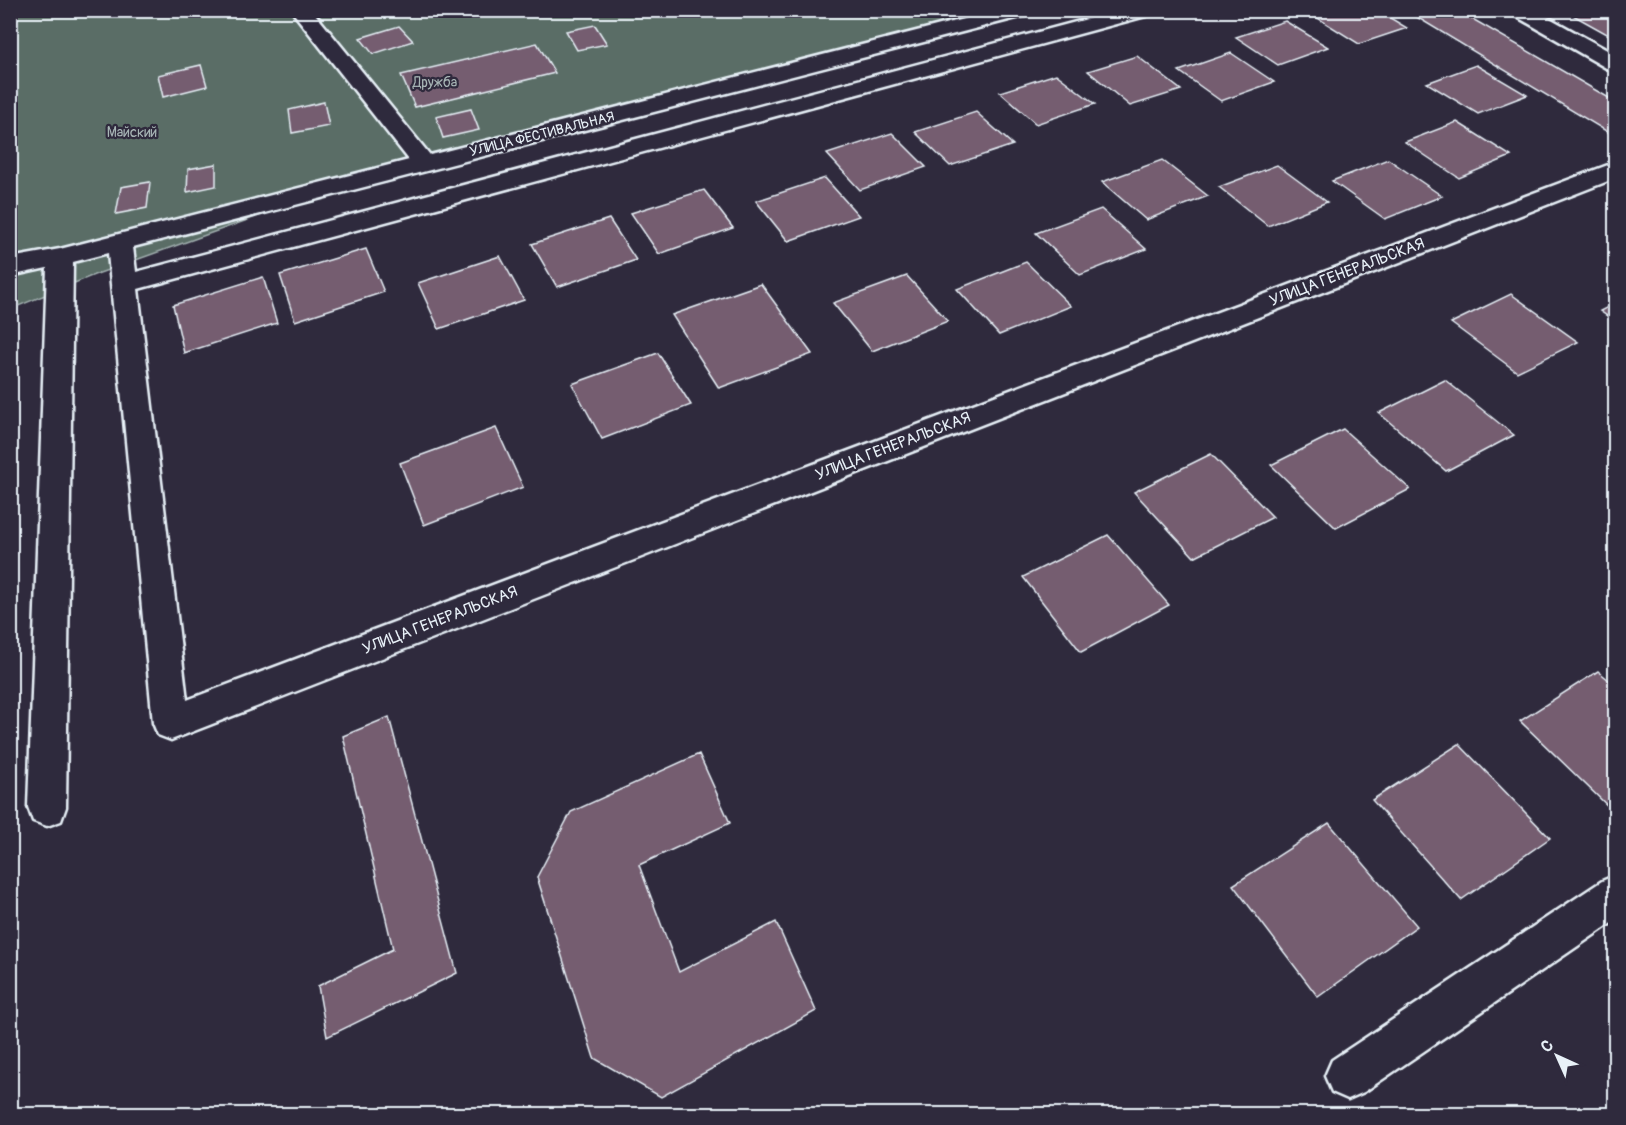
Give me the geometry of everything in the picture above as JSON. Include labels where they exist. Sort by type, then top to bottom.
[{"type":"street","points":[[301,10],[425,164]]},
{"type":"street","name":"УЛИЦА ФЕСТИВАЛЬНАЯ","points":[[60,257],[1025,10]]},
{"type":"street","points":[[120,242],[125,284],[1146,10]]},
{"type":"street","points":[[1519,10],[1616,64]]},
{"type":"street","name":"УЛИЦА ГЕНЕРАЛЬСКАЯ","points":[[125,284],[171,723],[1616,169]]},
{"type":"street","points":[[10,255],[60,257]]},
{"type":"street","points":[[10,267],[60,257]]},
{"type":"street","points":[[47,807],[60,257]]},
{"type":"street","points":[[1348,1076],[1616,895]]},
{"type":"green space","points":[[11,11],[1017,11],[412,161],[94,275],[11,309]]},
{"type":"building","points":[[1337,10],[1377,10],[1407,28],[1359,44],[1316,17]]},
{"type":"building","points":[[1405,10],[1457,10],[1616,102],[1616,132],[1611,134]]},
{"type":"building","points":[[1564,10],[1616,12],[1616,39]]},
{"type":"building","points":[[1285,21],[1328,47],[1278,65],[1236,37]]},
{"type":"building","points":[[595,25],[607,44],[577,50],[566,31]]},
{"type":"building","points":[[399,26],[413,41],[373,54],[360,38]]},
{"type":"building","points":[[537,43],[555,73],[415,107],[401,75]]},
{"type":"building","points":[[1231,53],[1274,82],[1221,101],[1179,71]]},
{"type":"building","points":[[1137,56],[1181,90],[1130,106],[1088,71]]},
{"type":"building","points":[[201,65],[207,86],[163,97],[158,75]]},
{"type":"building","points":[[1476,65],[1527,95],[1478,114],[1427,83]]},
{"type":"building","points":[[1056,74],[1095,104],[1036,124],[1000,92]]},
{"type":"building","points":[[324,102],[329,126],[292,133],[289,110]]},
{"type":"building","points":[[471,109],[479,130],[443,138],[436,117]]},
{"type":"building","points":[[976,112],[1013,145],[950,166],[915,132]]},
{"type":"building","points":[[1457,122],[1511,156],[1459,178],[1405,142]]},
{"type":"building","points":[[892,133],[926,167],[860,190],[827,154]]},
{"type":"building","points":[[1388,159],[1442,196],[1385,219],[1332,181]]},
{"type":"building","points":[[1162,160],[1208,196],[1146,220],[1102,182]]},
{"type":"building","points":[[216,164],[216,186],[187,192],[188,169]]},
{"type":"building","points":[[1277,165],[1327,202],[1268,226],[1219,187]]},
{"type":"building","points":[[825,178],[859,216],[788,241],[756,201]]},
{"type":"building","points":[[150,182],[147,208],[116,214],[121,187]]},
{"type":"building","points":[[704,190],[733,228],[659,254],[631,213]]},
{"type":"building","points":[[1101,209],[1146,249],[1080,275],[1036,233]]},
{"type":"building","points":[[609,219],[636,260],[557,287],[532,244]]},
{"type":"building","points":[[366,249],[384,292],[295,321],[280,275]]},
{"type":"building","points":[[500,256],[524,300],[439,329],[418,283]]},
{"type":"building","points":[[1026,262],[1071,306],[999,335],[957,289]]},
{"type":"building","points":[[907,276],[948,321],[872,351],[833,303]]},
{"type":"building","points":[[263,277],[277,323],[184,353],[173,305]]},
{"type":"building","points":[[761,284],[812,354],[719,388],[672,315]]},
{"type":"building","points":[[1511,294],[1578,342],[1517,372],[1451,323]]},
{"type":"building","points":[[1616,303],[1616,322],[1600,311]]},
{"type":"building","points":[[658,353],[691,405],[602,439],[572,384]]},
{"type":"building","points":[[1445,380],[1514,435],[1446,471],[1379,413]]},
{"type":"building","points":[[496,428],[523,487],[424,525],[400,463]]},
{"type":"building","points":[[1343,429],[1410,489],[1336,528],[1271,465]]},
{"type":"building","points":[[1211,454],[1273,517],[1194,557],[1134,492]]},
{"type":"building","points":[[1108,535],[1169,605],[1081,652],[1023,577]]},
{"type":"building","points":[[1598,671],[1616,686],[1614,812],[1520,721]]},
{"type":"building","points":[[389,717],[457,973],[327,1037],[318,986],[393,949],[343,736]]},
{"type":"building","points":[[1459,744],[1550,838],[1461,900],[1372,800]]},
{"type":"building","points":[[699,754],[730,823],[639,865],[679,972],[776,922],[816,1011],[661,1097],[594,1058],[537,877],[571,812]]},
{"type":"building","points":[[1329,823],[1417,926],[1318,997],[1233,885]]},
{"type":"park label","name":"Дружба","points":[[435,82]]},
{"type":"park label","name":"Майский","points":[[132,132]]}]
